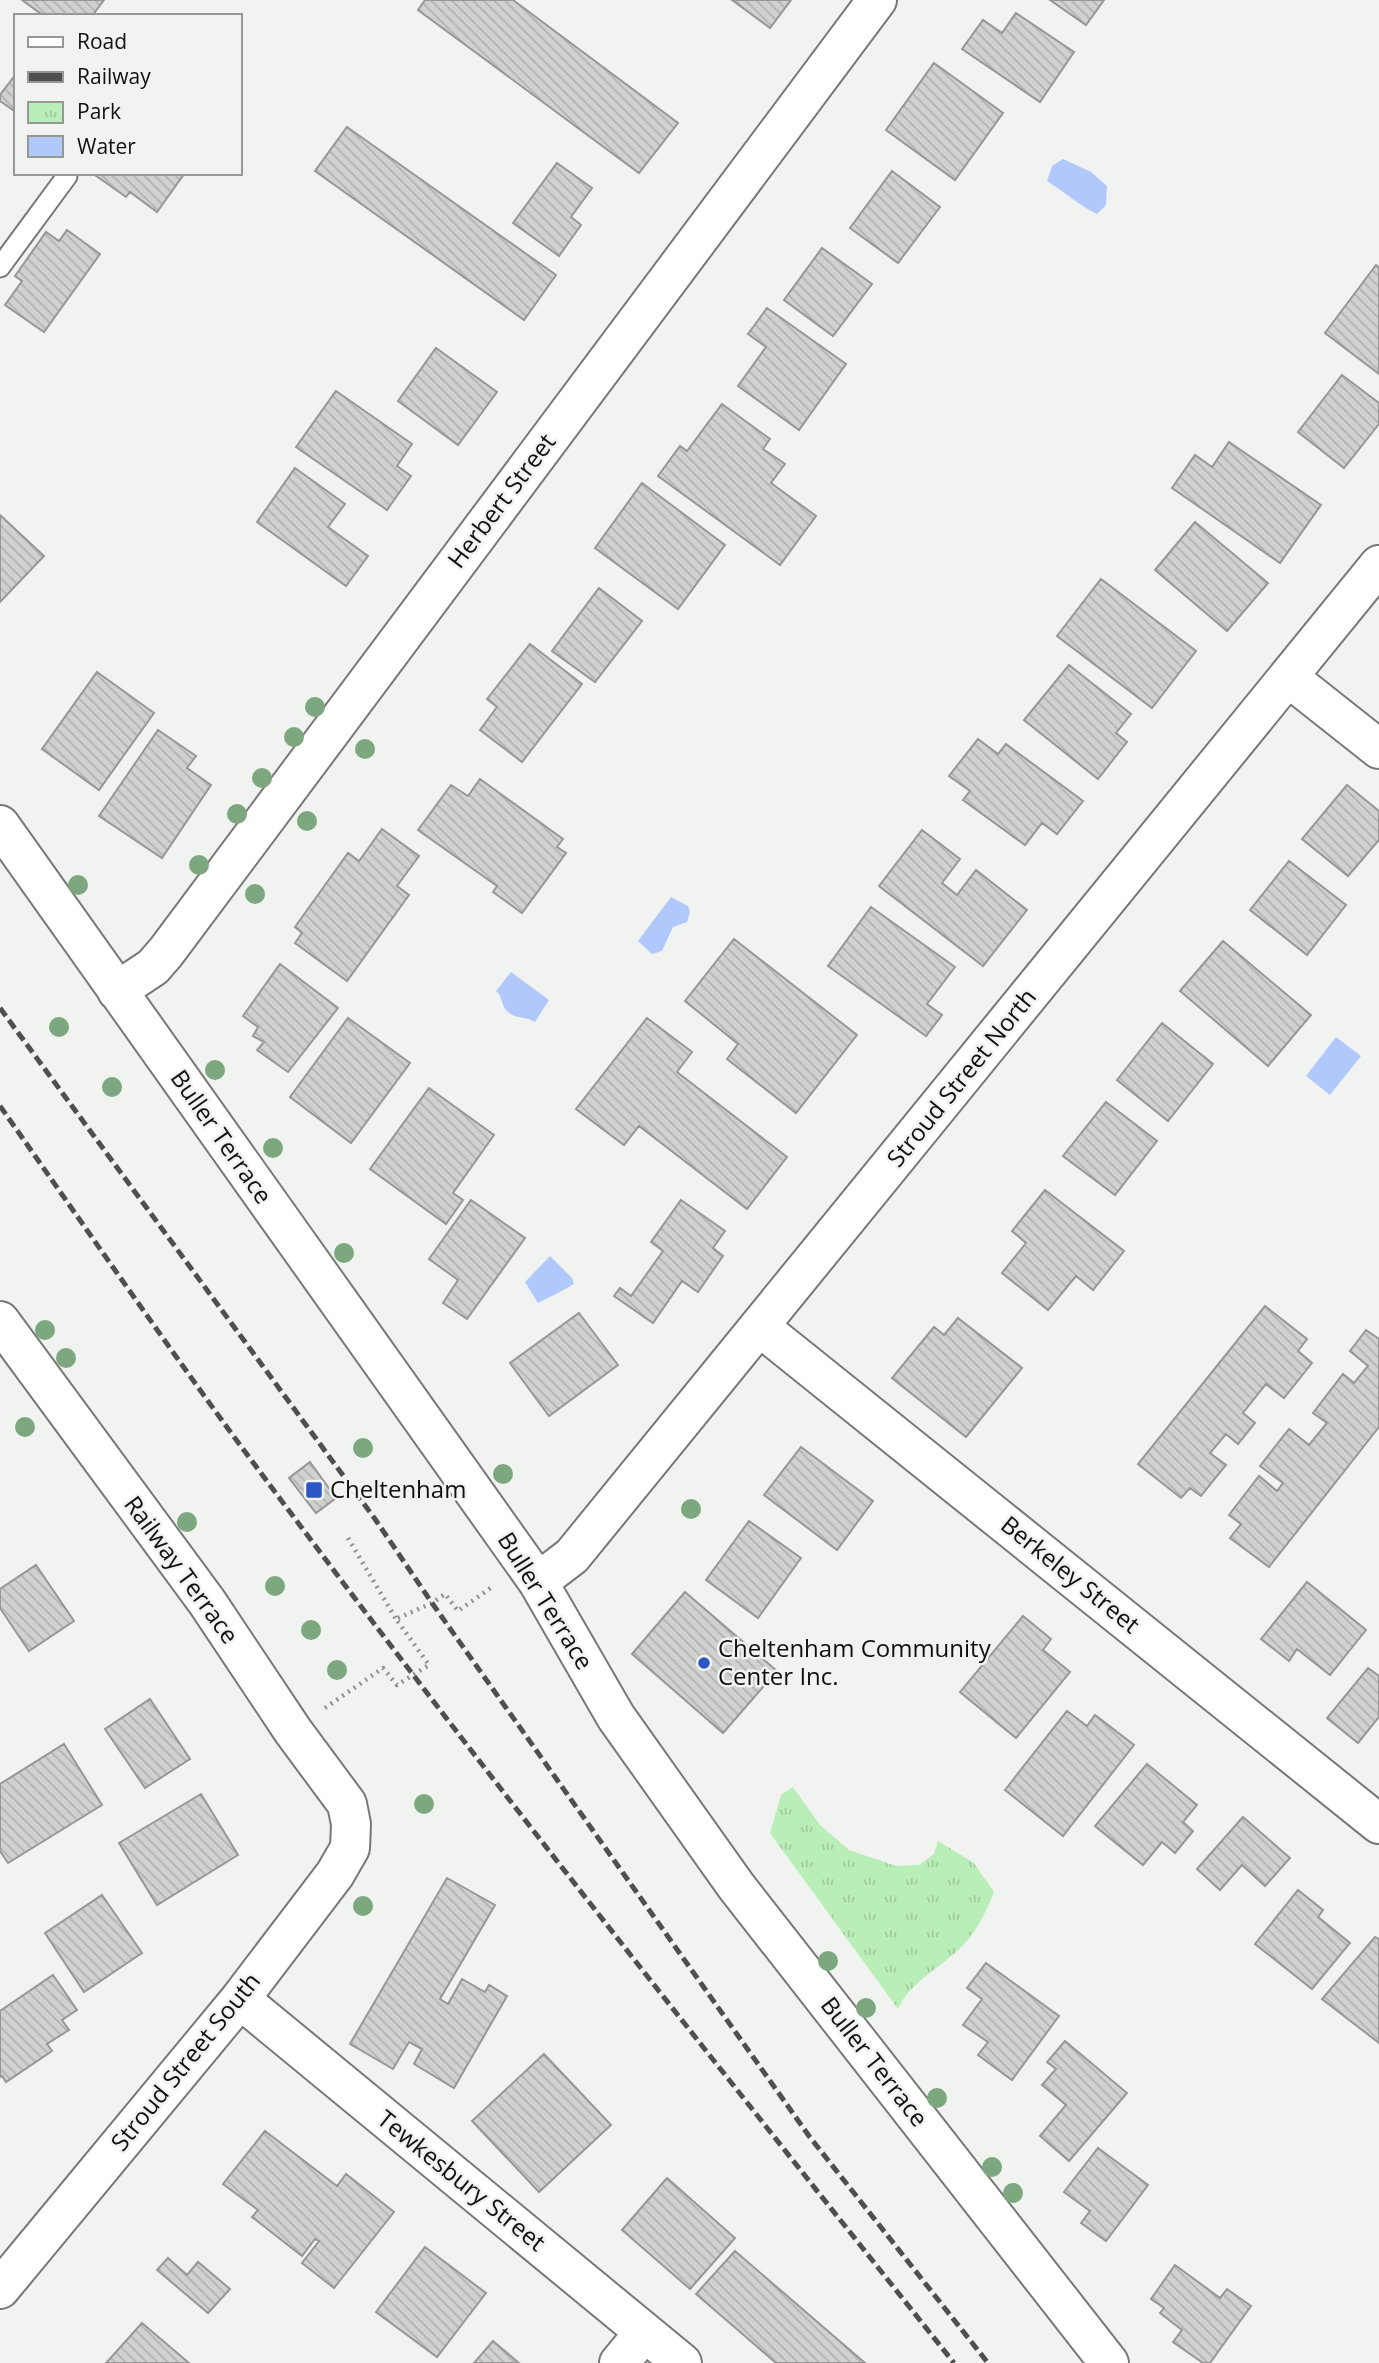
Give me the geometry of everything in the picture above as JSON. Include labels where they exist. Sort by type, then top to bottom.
[{"type":"street","name":"Herbert Street","points":[[117,992],[153,967],[166,952],[877,0]]},
{"type":"street","name":"Stroud Street North","points":[[537,1582],[572,1556],[1379,565]]},
{"type":"street","points":[[1288,677],[1379,750]]},
{"type":"street","name":"Buller Terrace","points":[[0,825],[537,1582],[616,1717],[736,1886],[1109,2363]]},
{"type":"street","name":"Railway Terrace","points":[[0,1321],[207,1602],[293,1731],[347,1804],[351,1824]]},
{"type":"street","name":"Berkeley Street","points":[[760,1327],[1379,1824]]},
{"type":"street","name":"Stroud Street South","points":[[0,2289],[240,1999],[335,1874],[350,1848],[351,1824]]},
{"type":"street","name":"Tewkesbury Street","points":[[240,1999],[682,2363]]},
{"type":"street","points":[[619,2363],[644,2333]]},
{"type":"lane","points":[[0,267],[67,176]]},
{"type":"path","points":[[293,1731],[383,1668],[397,1685],[429,1665],[396,1619],[348,1538]]},
{"type":"path","points":[[396,1619],[432,1603],[445,1594],[458,1611],[492,1587],[537,1582]]},
{"type":"green space","points":[[793,1787],[820,1825],[849,1850],[896,1866],[919,1865],[934,1854],[938,1841],[974,1863],[994,1892],[969,1939],[916,1985],[898,2009],[770,1833],[781,1795]]},
{"type":"water","points":[[1063,159],[1091,172],[1107,186],[1106,205],[1097,214],[1047,181],[1052,166]]},
{"type":"water","points":[[671,897],[688,906],[690,912],[687,922],[673,927],[662,951],[652,954],[638,941]]},
{"type":"water","points":[[511,972],[549,1000],[535,1022],[510,1014],[496,991]]},
{"type":"water","points":[[1336,1037],[1361,1056],[1330,1095],[1306,1076]]},
{"type":"water","points":[[550,1256],[572,1278],[574,1284],[538,1303],[525,1282]]},
{"type":"building","points":[[22,0],[104,0],[94,14],[41,14]]},
{"type":"building","points":[[425,0],[513,0],[678,123],[639,173],[418,10]]},
{"type":"building","points":[[732,0],[791,0],[770,28]]},
{"type":"building","points":[[1050,0],[1104,0],[1086,25]]},
{"type":"building","points":[[1016,13],[1074,52],[1040,102],[962,49],[983,20],[1002,33]]},
{"type":"building","points":[[934,63],[1003,113],[955,180],[886,130]]},
{"type":"building","points":[[14,77],[14,111],[0,101],[0,95]]},
{"type":"building","points":[[347,127],[556,275],[524,320],[315,171]]},
{"type":"building","points":[[557,163],[592,188],[571,217],[581,225],[559,256],[513,223]]},
{"type":"building","points":[[892,171],[940,207],[898,263],[850,228]]},
{"type":"building","points":[[95,175],[183,175],[157,212],[130,192],[126,197]]},
{"type":"building","points":[[67,230],[100,254],[44,332],[5,305],[22,281],[15,276],[46,232],[59,241]]},
{"type":"building","points":[[822,248],[872,284],[833,336],[784,300]]},
{"type":"building","points":[[1376,265],[1379,268],[1379,374],[1325,333]]},
{"type":"building","points":[[767,308],[846,364],[799,430],[738,386],[766,347],[748,334]]},
{"type":"building","points":[[436,348],[497,392],[458,445],[398,401]]},
{"type":"building","points":[[1342,375],[1379,403],[1379,424],[1344,468],[1298,432]]},
{"type":"building","points":[[336,391],[412,444],[397,466],[411,476],[387,510],[296,447]]},
{"type":"building","points":[[722,404],[770,439],[763,449],[785,464],[771,483],[816,516],[780,565],[658,476],[680,446],[687,451]]},
{"type":"building","points":[[1229,442],[1321,505],[1280,563],[1172,488],[1195,455],[1212,467]]},
{"type":"building","points":[[295,468],[345,504],[328,527],[368,556],[346,586],[257,522]]},
{"type":"building","points":[[642,483],[725,545],[678,609],[595,548]]},
{"type":"building","points":[[0,515],[44,556],[0,602]]},
{"type":"building","points":[[1195,522],[1268,583],[1227,631],[1155,570]]},
{"type":"building","points":[[1101,579],[1196,651],[1152,708],[1057,636]]},
{"type":"building","points":[[599,588],[642,621],[595,682],[552,651]]},
{"type":"building","points":[[530,644],[582,684],[522,762],[480,730],[497,707],[487,699]]},
{"type":"building","points":[[1069,665],[1131,714],[1116,733],[1127,742],[1098,779],[1024,720]]},
{"type":"building","points":[[97,672],[154,713],[99,790],[42,749]]},
{"type":"building","points":[[158,730],[196,756],[187,768],[211,785],[162,858],[99,816]]},
{"type":"building","points":[[978,739],[998,754],[1006,744],[1083,801],[1057,834],[1042,823],[1025,845],[963,800],[970,791],[949,776]]},
{"type":"building","points":[[480,779],[563,839],[557,847],[566,853],[522,913],[493,892],[497,886],[418,830],[451,785],[468,796]]},
{"type":"building","points":[[1347,785],[1379,811],[1379,840],[1348,876],[1302,839]]},
{"type":"building","points":[[382,829],[419,856],[397,886],[409,895],[347,981],[295,943],[302,933],[295,927],[348,853],[359,861]]},
{"type":"building","points":[[922,830],[960,859],[942,883],[957,895],[976,870],[1027,910],[983,966],[879,886]]},
{"type":"building","points":[[1289,861],[1346,905],[1307,955],[1250,910]]},
{"type":"building","points":[[871,907],[955,967],[927,1004],[942,1015],[926,1036],[828,966]]},
{"type":"building","points":[[734,939],[857,1035],[796,1113],[727,1059],[738,1044],[685,1001]]},
{"type":"building","points":[[1223,941],[1311,1015],[1268,1066],[1180,991]]},
{"type":"building","points":[[280,964],[338,1008],[288,1072],[257,1050],[264,1042],[253,1036],[258,1027],[243,1016]]},
{"type":"building","points":[[348,1018],[410,1063],[351,1143],[290,1097]]},
{"type":"building","points":[[647,1018],[692,1052],[677,1072],[787,1157],[747,1209],[639,1126],[624,1145],[576,1109]]},
{"type":"building","points":[[1162,1023],[1213,1064],[1168,1121],[1117,1080]]},
{"type":"building","points":[[429,1088],[494,1135],[453,1193],[463,1200],[446,1224],[370,1169]]},
{"type":"building","points":[[1106,1102],[1157,1141],[1115,1195],[1063,1156]]},
{"type":"building","points":[[1045,1190],[1124,1251],[1093,1290],[1076,1276],[1048,1310],[1002,1273],[1026,1243],[1012,1231]]},
{"type":"building","points":[[471,1200],[525,1238],[467,1319],[443,1303],[458,1280],[429,1259]]},
{"type":"building","points":[[681,1200],[725,1231],[713,1248],[723,1256],[698,1292],[682,1281],[653,1323],[614,1296],[620,1288],[631,1296],[663,1251],[651,1242]]},
{"type":"building","points":[[1265,1306],[1307,1339],[1298,1351],[1312,1363],[1284,1398],[1266,1384],[1243,1413],[1255,1423],[1238,1444],[1226,1434],[1210,1453],[1226,1465],[1201,1496],[1190,1488],[1181,1498],[1138,1464]]},
{"type":"building","points":[[579,1313],[618,1365],[549,1416],[510,1363]]},
{"type":"building","points":[[958,1318],[1022,1368],[966,1437],[892,1378],[934,1327],[944,1335]]},
{"type":"building","points":[[1366,1330],[1379,1339],[1379,1427],[1269,1567],[1230,1538],[1241,1524],[1229,1515],[1259,1476],[1277,1491],[1283,1483],[1260,1466],[1289,1429],[1309,1445],[1327,1423],[1313,1413],[1343,1374],[1354,1383],[1368,1366],[1350,1351]]},
{"type":"building","points":[[801,1447],[873,1501],[837,1550],[764,1495]]},
{"type":"building","points":[[310,1462],[336,1498],[316,1513],[289,1478]]},
{"type":"building","points":[[749,1521],[801,1558],[758,1618],[706,1580]]},
{"type":"building","points":[[36,1565],[74,1621],[29,1651],[0,1608],[0,1589]]},
{"type":"building","points":[[1307,1582],[1366,1630],[1330,1675],[1297,1649],[1289,1661],[1261,1639]]},
{"type":"building","name":"Cheltenham Community Center Inc.","points":[[685,1592],[777,1671],[723,1733],[632,1654]]},
{"type":"building","points":[[1023,1616],[1051,1639],[1043,1650],[1070,1672],[1016,1738],[960,1692]]},
{"type":"building","points":[[1368,1668],[1379,1676],[1379,1717],[1358,1743],[1327,1718]]},
{"type":"building","points":[[150,1699],[190,1759],[145,1788],[105,1729]]},
{"type":"building","points":[[1067,1711],[1087,1726],[1095,1715],[1134,1745],[1063,1836],[1005,1790]]},
{"type":"building","points":[[64,1744],[102,1805],[8,1863],[0,1851],[0,1784]]},
{"type":"building","points":[[1147,1764],[1197,1805],[1183,1822],[1193,1831],[1175,1853],[1162,1842],[1143,1865],[1095,1826]]},
{"type":"building","points":[[201,1794],[238,1855],[157,1905],[119,1843]]},
{"type":"building","points":[[1243,1817],[1290,1858],[1265,1886],[1242,1865],[1220,1890],[1197,1869]]},
{"type":"building","points":[[447,1878],[495,1905],[440,1999],[448,2004],[462,1979],[485,1992],[489,1985],[507,1996],[454,2088],[414,2064],[422,2049],[409,2042],[393,2069],[350,2044]]},
{"type":"building","points":[[1298,1890],[1323,1910],[1318,1917],[1350,1943],[1312,1989],[1255,1944]]},
{"type":"building","points":[[102,1895],[142,1953],[84,1992],[45,1933]]},
{"type":"building","points":[[1375,1937],[1379,1939],[1379,2043],[1322,1999]]},
{"type":"building","points":[[986,1963],[1059,2016],[1012,2080],[978,2055],[988,2042],[963,2025],[982,1999],[967,1988]]},
{"type":"building","points":[[53,1975],[77,2010],[62,2020],[69,2030],[47,2044],[52,2051],[6,2082],[0,2077],[0,2011]]},
{"type":"building","points":[[1065,2041],[1127,2093],[1069,2161],[1040,2136],[1066,2105],[1042,2085],[1056,2069],[1047,2062]]},
{"type":"building","points":[[544,2054],[611,2125],[539,2192],[472,2121]]},
{"type":"building","points":[[265,2131],[337,2186],[346,2174],[394,2212],[334,2288],[302,2263],[319,2241],[315,2239],[302,2256],[252,2217],[258,2210],[223,2184]]},
{"type":"building","points":[[1098,2148],[1148,2185],[1106,2241],[1081,2223],[1090,2211],[1064,2192]]},
{"type":"building","points":[[667,2178],[735,2238],[690,2289],[622,2230]]},
{"type":"building","points":[[425,2247],[486,2293],[437,2357],[376,2312]]},
{"type":"building","points":[[735,2251],[865,2363],[776,2363],[696,2294]]},
{"type":"building","points":[[168,2258],[187,2275],[198,2262],[230,2289],[208,2313],[157,2270]]},
{"type":"building","points":[[1175,2265],[1220,2298],[1227,2289],[1251,2306],[1210,2363],[1203,2363],[1173,2342],[1182,2330],[1160,2313],[1164,2308],[1151,2299]]},
{"type":"building","points":[[142,2323],[189,2363],[106,2363]]},
{"type":"building","points":[[493,2341],[519,2363],[474,2363]]},
{"type":"railway","points":[[0,1008],[375,1519],[809,2136],[988,2363]]},
{"type":"railway","points":[[0,1106],[142,1309],[317,1548],[587,1900],[954,2363]]},
{"type":"place","name":"Cheltenham","points":[[314,1490]]},
{"type":"place","name":"Cheltenham Community Center Inc.","points":[[704,1663]]}]
